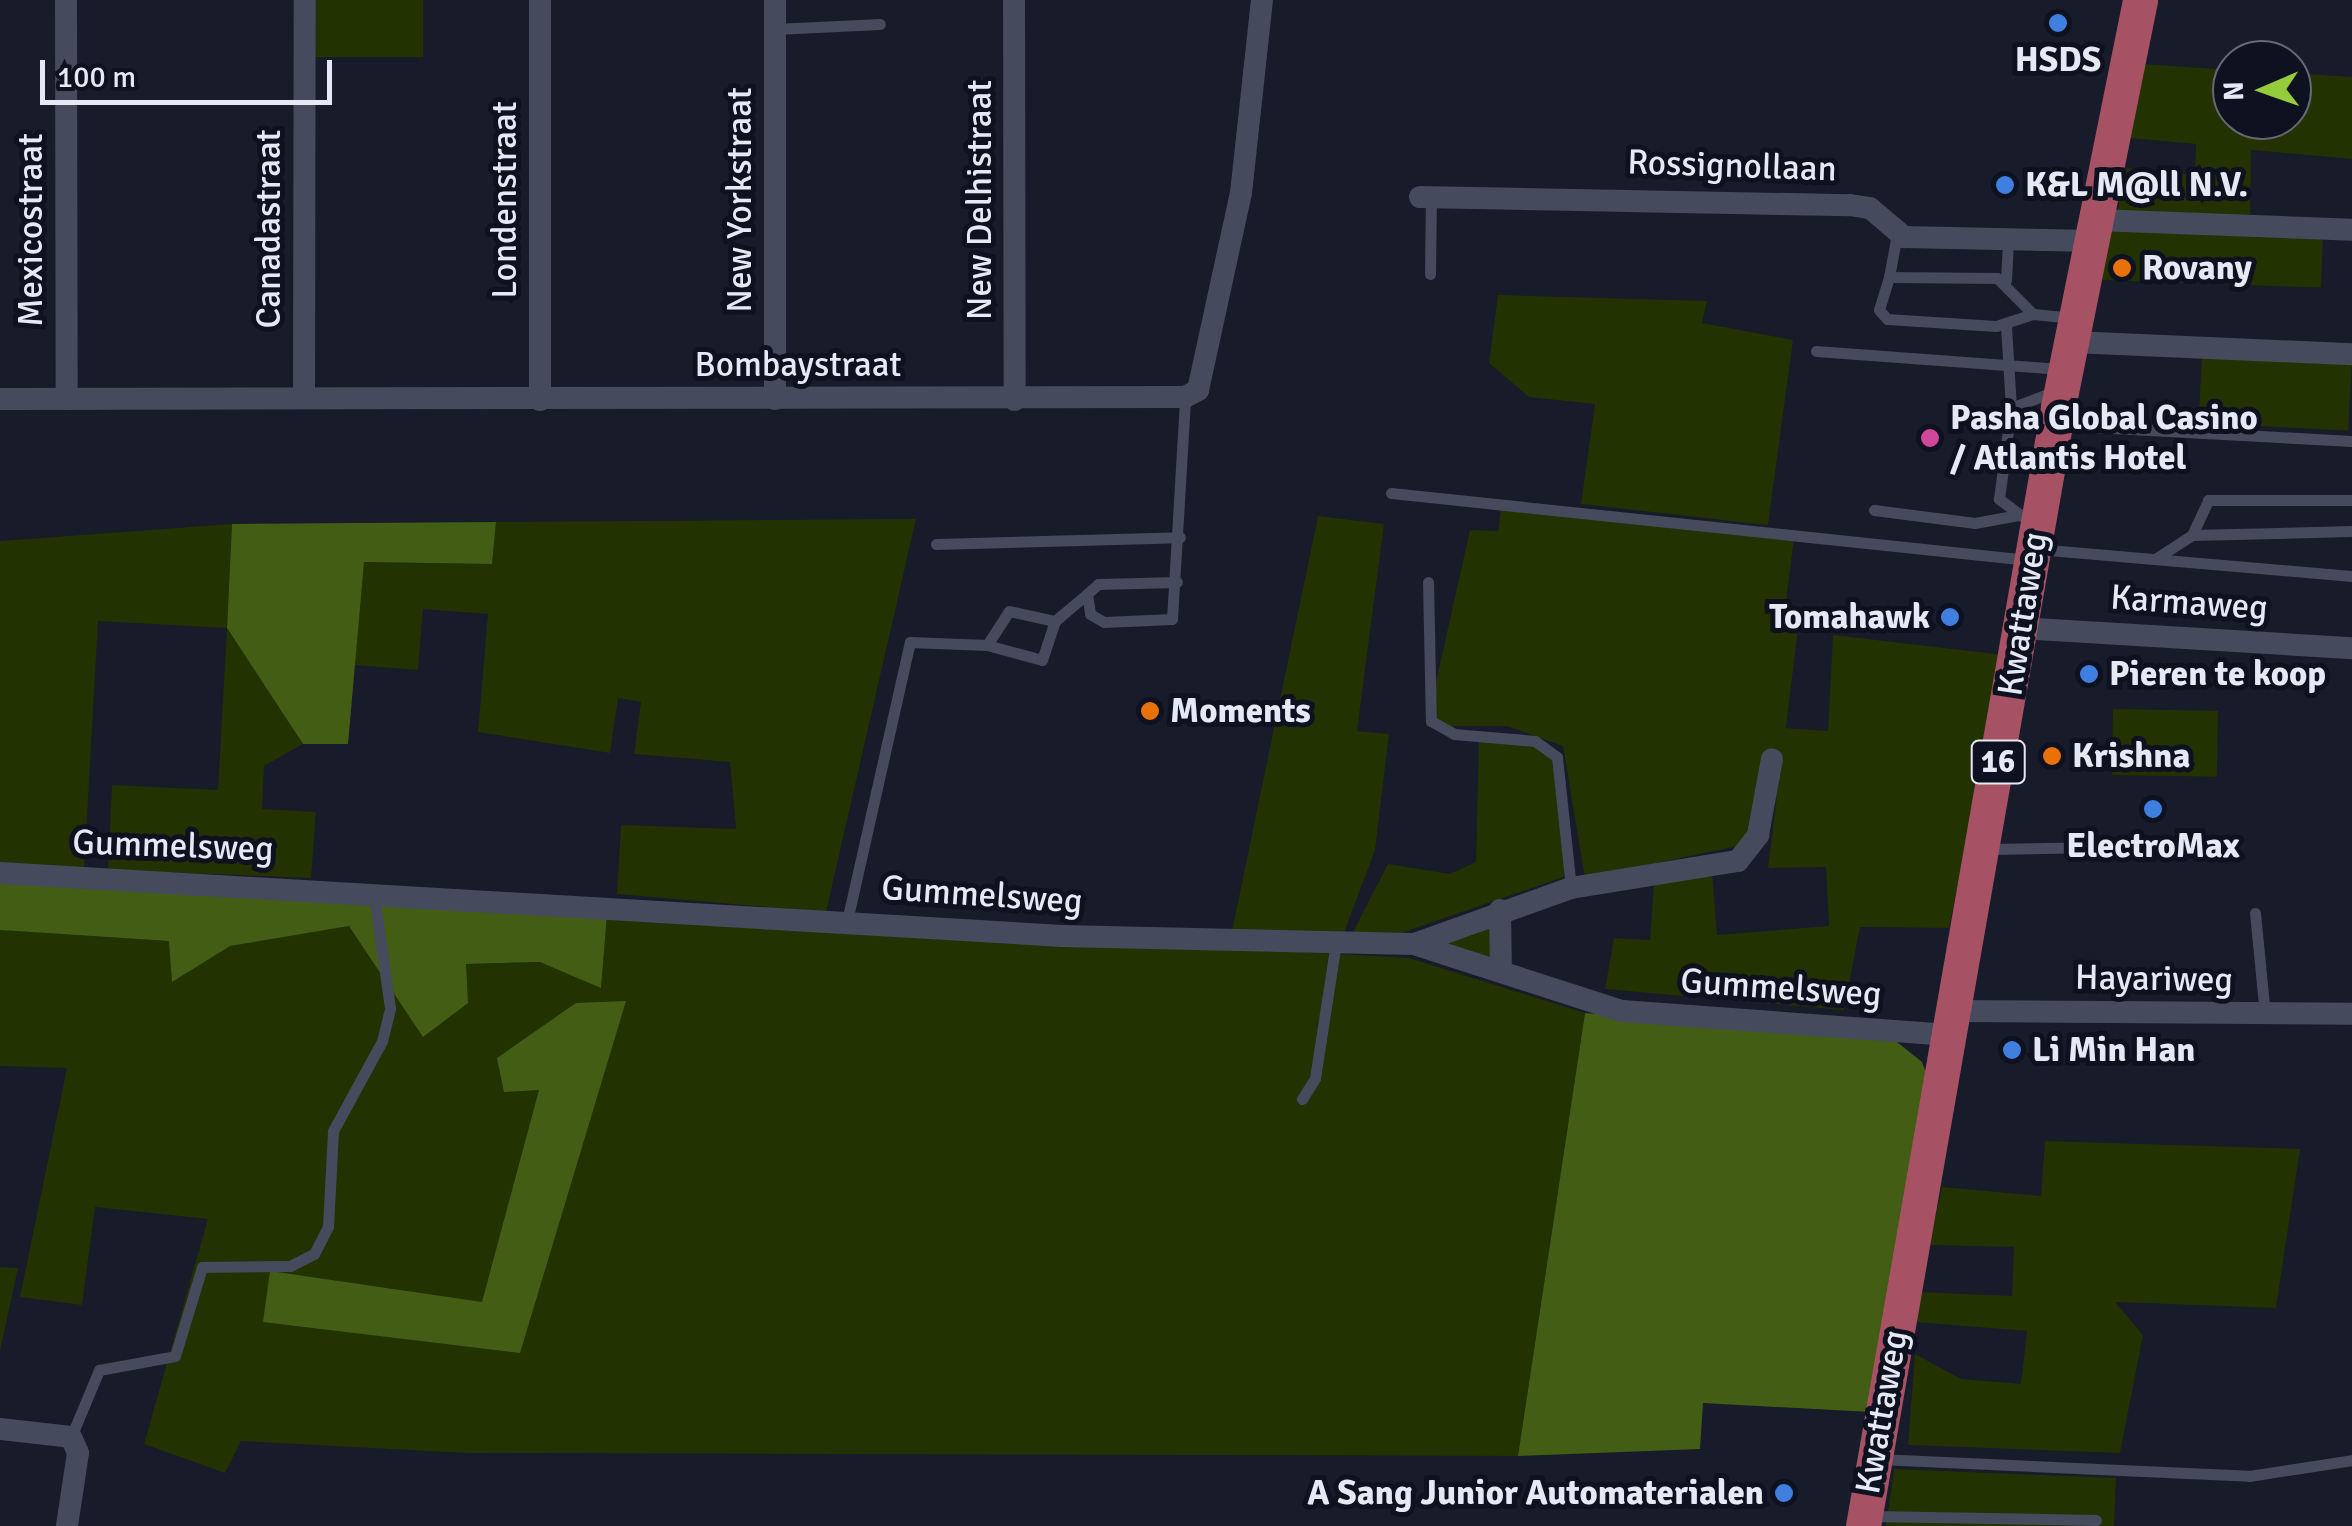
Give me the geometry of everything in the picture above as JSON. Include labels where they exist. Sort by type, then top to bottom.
[{"type":"main road","name":"Kwattaweg","points":[[1863,1521],[2021,628],[2030,538],[2140,0]]},
{"type":"street","name":"Mexicostraat","points":[[66,0],[66,400]]},
{"type":"street","name":"Canadastraat","points":[[304,398],[305,0]]},
{"type":"street","name":"Londenstraat","points":[[540,0],[540,400]]},
{"type":"street","name":"New Yorkstraat","points":[[775,0],[775,399]]},
{"type":"street","name":"New Delhistraat","points":[[1014,0],[1016,400]]},
{"type":"street","points":[[1185,397],[1198,390],[1240,193],[1262,0]]},
{"type":"street","name":"Rossignollaan","points":[[1425,197],[1860,206],[1897,234]]},
{"type":"street","points":[[1897,234],[2008,241],[2094,230],[2352,230]]},
{"type":"street","points":[[2070,355],[2352,354]]},
{"type":"street","name":"Bombaystraat","points":[[0,400],[1185,397]]},
{"type":"street","name":"Karmaweg","points":[[2021,628],[2352,648]]},
{"type":"street","points":[[1414,944],[1500,910],[1571,888],[1738,861],[1758,835],[1772,759]]},
{"type":"street","name":"Gummelsweg","points":[[0,873],[374,889],[848,921],[1414,944],[1622,1010],[1952,1023]]},
{"type":"street","points":[[1500,910],[1501,971]]},
{"type":"street","name":"Hayariweg","points":[[1952,1023],[2352,1014]]},
{"type":"street","points":[[0,1429],[71,1437],[78,1453],[68,1526]]},
{"type":"lane","points":[[775,30],[880,24]]},
{"type":"lane","points":[[1425,197],[1430,274]]},
{"type":"lane","points":[[1897,234],[1890,277],[1879,310],[1887,319],[2006,326],[2033,314]]},
{"type":"lane","points":[[2008,241],[2006,280],[2070,355]]},
{"type":"lane","points":[[1890,277],[2006,280]]},
{"type":"lane","points":[[2006,326],[2011,408],[1999,498],[2030,538]]},
{"type":"lane","points":[[1816,351],[2008,366],[2070,355]]},
{"type":"lane","points":[[2011,408],[2070,355]]},
{"type":"lane","points":[[1088,594],[1090,614],[1104,622],[1166,622],[1177,612],[1185,397]]},
{"type":"lane","points":[[2055,424],[2173,434],[2352,441]]},
{"type":"lane","points":[[1391,493],[2030,538],[2155,559],[2352,576]]},
{"type":"lane","points":[[2192,535],[2208,500],[2352,500]]},
{"type":"lane","points":[[1874,510],[1975,523],[2030,538]]},
{"type":"lane","points":[[2155,559],[2192,535],[2352,531]]},
{"type":"lane","points":[[936,544],[1180,537]]},
{"type":"lane","points":[[848,921],[910,642],[987,645],[1036,662],[1055,621],[1098,584],[1177,582]]},
{"type":"lane","points":[[1428,582],[1431,721],[1454,734],[1535,741],[1556,758],[1571,888]]},
{"type":"lane","points":[[987,645],[1009,611],[1055,621]]},
{"type":"lane","points":[[1983,849],[2102,848]]},
{"type":"lane","points":[[71,1437],[99,1370],[175,1356],[202,1267],[290,1266],[314,1254],[328,1227],[333,1130],[382,1042],[390,1008],[374,889]]},
{"type":"lane","points":[[2255,913],[2265,1015]]},
{"type":"lane","points":[[1302,1099],[1316,1078],[1336,942]]},
{"type":"lane","points":[[1874,1459],[2249,1476],[2352,1460]]},
{"type":"lane","points":[[1863,1521],[2096,1520]]},
{"type":"green space","points":[[315,0],[423,0],[423,57],[315,57]]},
{"type":"green space","points":[[2141,64],[2212,69],[2212,140],[2312,140],[2312,74],[2352,77],[2352,159],[2251,150],[2250,221],[2117,215],[2124,168],[2195,175],[2196,144],[2129,138]]},
{"type":"green space","points":[[2104,229],[2323,237],[2321,288],[2102,280]]},
{"type":"green space","points":[[1498,295],[1707,301],[1702,323],[1793,340],[1768,525],[1581,504],[1595,404],[1529,397],[1489,363]]},
{"type":"green space","points":[[2202,355],[2352,363],[2348,431],[2198,423]]},
{"type":"green space","points":[[1501,508],[1794,538],[1783,625],[1798,628],[1786,728],[1828,731],[1833,635],[2004,655],[1949,928],[1860,927],[1844,1010],[1605,989],[1614,938],[1650,940],[1654,884],[1712,871],[1717,935],[1829,926],[1826,867],[1768,868],[1777,796],[1760,798],[1752,843],[1585,878],[1563,746],[1507,726],[1426,726],[1470,530],[1498,531]]},
{"type":"green space","points":[[1318,516],[1384,524],[1357,731],[1389,734],[1375,850],[1344,933],[1232,931]]},
{"type":"green space","points":[[916,519],[826,912],[617,894],[621,825],[736,829],[730,762],[634,754],[641,702],[618,698],[610,753],[478,732],[488,614],[423,609],[418,670],[354,665],[363,562],[492,564],[496,522]]},
{"type":"green space","points":[[496,522],[492,564],[364,562],[348,744],[303,744],[227,628],[232,524]]},
{"type":"green space","points":[[232,524],[227,628],[98,621],[84,871],[0,865],[0,541]]},
{"type":"green space","points":[[227,628],[303,744],[264,766],[262,809],[316,812],[311,878],[108,870],[112,785],[218,790]]},
{"type":"green space","points":[[2113,709],[2218,711],[2217,777],[2112,775]]},
{"type":"green space","points":[[1479,740],[1531,741],[1552,755],[1563,777],[1564,877],[1398,934],[1352,934],[1388,864],[1450,874],[1476,862]]},
{"type":"green space","points":[[0,880],[607,914],[601,988],[540,962],[466,964],[468,1003],[423,1037],[349,926],[230,946],[172,982],[169,941],[0,930]]},
{"type":"green space","points":[[607,914],[1409,958],[1585,1013],[1518,1456],[466,1453],[241,1441],[225,1473],[144,1444],[208,1219],[95,1207],[82,1305],[20,1297],[67,1068],[0,1066],[0,930],[170,941],[172,981],[229,946],[349,926],[465,964],[540,962],[601,987]]},
{"type":"green space","points":[[1494,918],[1494,964],[1431,945]]},
{"type":"green space","points":[[626,1001],[520,1353],[263,1322],[270,1271],[482,1302],[539,1090],[504,1092],[497,1058],[576,1003]]},
{"type":"green space","points":[[1585,1013],[1892,1038],[1922,1062],[1931,1085],[1871,1412],[1703,1403],[1700,1449],[1518,1456]]},
{"type":"green space","points":[[2045,1141],[2300,1149],[2276,1308],[2115,1302],[2143,1335],[2120,1453],[1908,1445],[1915,1354],[1961,1379],[2021,1384],[2027,1331],[1915,1322],[1919,1292],[2012,1296],[2014,1247],[1929,1245],[1942,1187],[2041,1196]]},
{"type":"green space","points":[[0,1267],[18,1268],[0,1351]]},
{"type":"green space","points":[[1894,1469],[2116,1478],[2114,1526],[1886,1526]]},
{"type":"place","name":"HSDS","points":[[2058,23]]},
{"type":"place","name":"K&L M@ll N.V.","points":[[2005,185]]},
{"type":"place","name":"Rovany","points":[[2122,268]]},
{"type":"place","name":"Pasha Global Casino / Atlantis Hotel","points":[[1930,438]]},
{"type":"place","name":"Tomahawk","points":[[1950,617]]},
{"type":"place","name":"Pieren te koop","points":[[2089,674]]},
{"type":"place","name":"Moments","points":[[1150,711]]},
{"type":"place","name":"Krishna","points":[[2052,756]]},
{"type":"place","name":"ElectroMax","points":[[2153,809]]},
{"type":"place","name":"Li Min Han","points":[[2012,1050]]},
{"type":"place","name":"A Sang Junior Automaterialen","points":[[1784,1493]]}]
